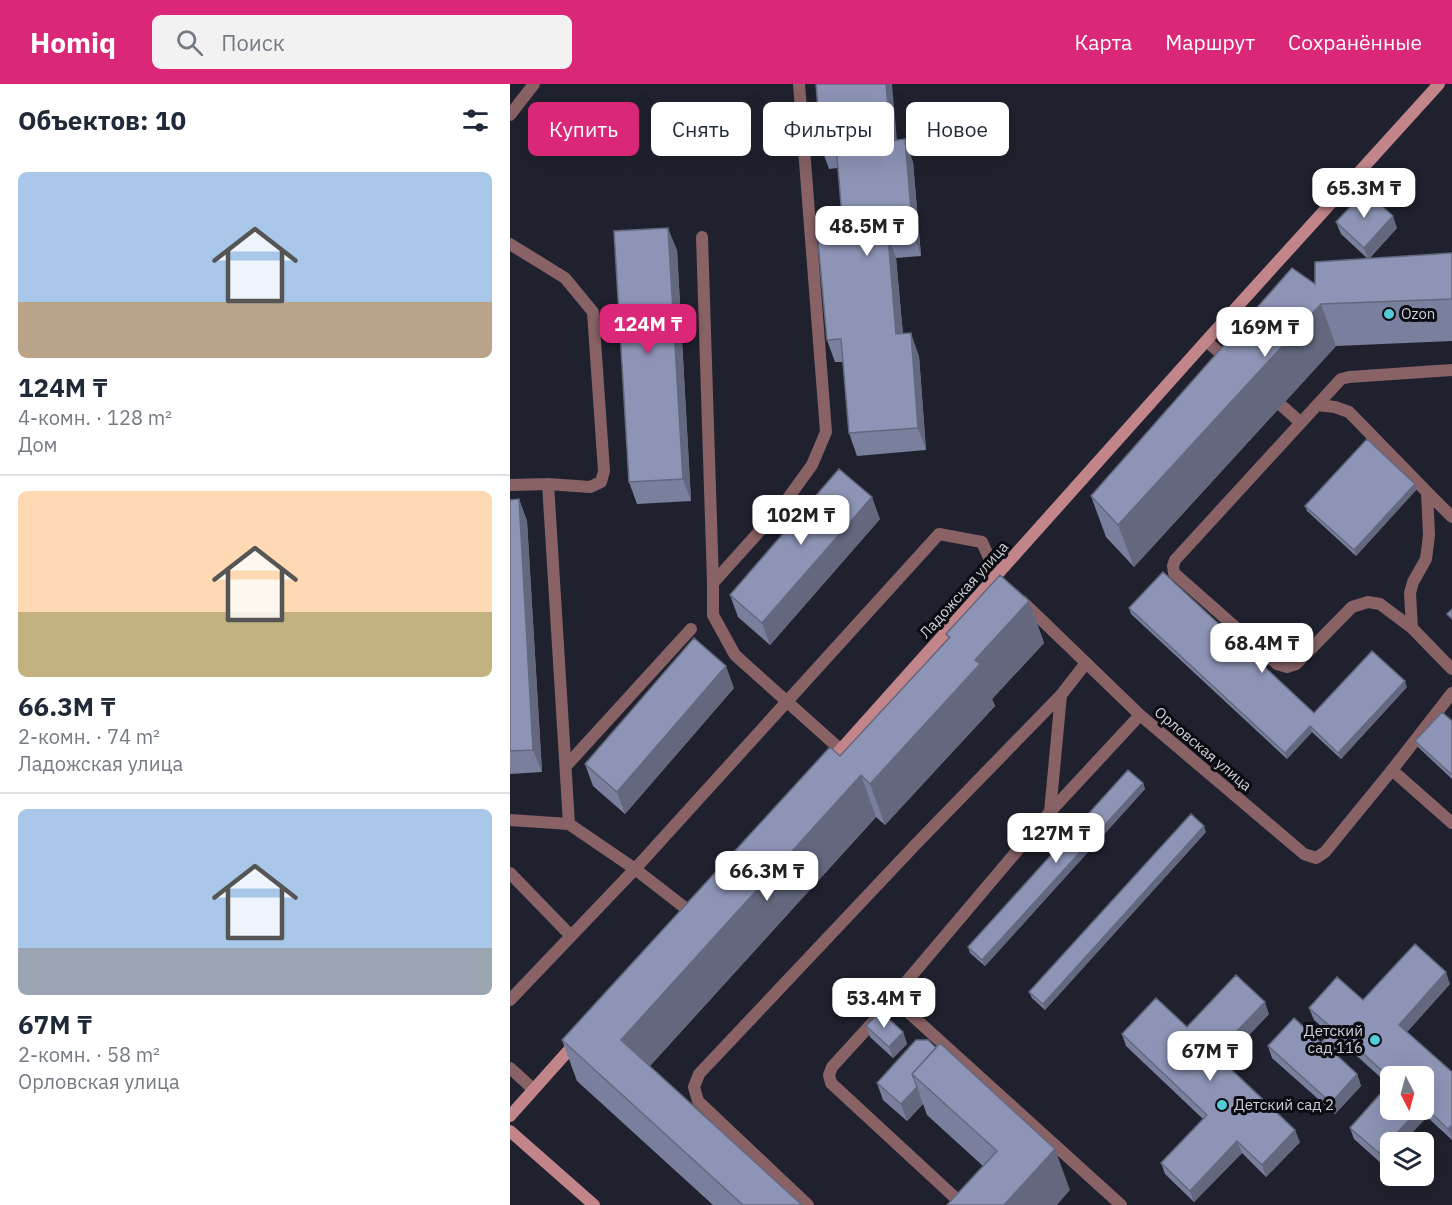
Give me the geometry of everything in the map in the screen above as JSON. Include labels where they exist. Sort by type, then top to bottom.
[{"type":"main road","name":"Ладожская улица","points":[[818,776],[1005,584],[1206,341],[1439,84]]},
{"type":"main road","points":[[510,1116],[581,1036]]},
{"type":"main road","points":[[510,1131],[594,1205]]},
{"type":"street","points":[[510,114],[534,84]]},
{"type":"street","points":[[713,583],[783,505],[812,465],[826,432],[799,84]]},
{"type":"street","points":[[702,237],[713,615],[735,655],[841,750]]},
{"type":"street","points":[[510,243],[565,278],[593,312],[604,471],[601,482],[590,486],[510,485]]},
{"type":"street","points":[[1206,341],[1240,369]]},
{"type":"street","points":[[1452,370],[1344,377],[1175,560],[1173,566],[1174,573],[1276,664],[1287,667],[1296,664],[1352,607],[1368,602],[1380,604],[1412,628],[1452,669]]},
{"type":"street","points":[[1281,405],[1300,422]]},
{"type":"street","points":[[1317,405],[1335,407],[1349,412],[1452,517]]},
{"type":"street","points":[[548,484],[569,824]]},
{"type":"street","points":[[1412,628],[1410,593],[1413,582],[1426,559],[1430,535],[1427,492]]},
{"type":"street","points":[[510,1000],[635,869],[939,534],[982,542],[1005,584],[1140,715]]},
{"type":"street","points":[[566,766],[691,629]]},
{"type":"street","points":[[808,1205],[790,1195],[698,1101],[694,1087],[699,1074],[917,843],[1061,695],[1086,663]]},
{"type":"street","points":[[1452,693],[1392,770],[1452,823]]},
{"type":"street","points":[[1050,812],[1061,695]]},
{"type":"street","name":"Орловская улица","points":[[963,1205],[831,1083],[829,1075],[832,1067],[895,998],[1050,812],[1140,715],[1304,854],[1316,858],[1325,852],[1392,770]]},
{"type":"street","points":[[510,820],[569,824],[635,869],[693,915]]},
{"type":"street","points":[[510,873],[572,936]]},
{"type":"street","points":[[895,998],[1121,1205]]},
{"type":"street","points":[[510,1068],[533,1089]]},
{"type":"building","points":[[816,84],[886,84],[888,102],[817,102]]},
{"type":"building","points":[[905,139],[913,234],[888,236],[896,334],[911,333],[918,428],[849,433],[841,339],[827,340],[818,242],[844,240],[837,156],[894,156],[894,141]]},
{"type":"building","points":[[1365,191],[1393,216],[1364,248],[1336,222]]},
{"type":"building","points":[[668,228],[683,479],[629,482],[614,231]]},
{"type":"building","points":[[1452,253],[1452,299],[1321,304],[1118,525],[1091,496],[1292,268],[1315,284],[1315,262]]},
{"type":"building","points":[[1367,439],[1415,484],[1354,550],[1305,506]]},
{"type":"building","points":[[839,469],[872,497],[762,623],[730,595]]},
{"type":"building","points":[[519,499],[533,750],[510,751],[510,500]]},
{"type":"building","points":[[1163,572],[1314,713],[1372,651],[1405,681],[1338,753],[1310,726],[1285,753],[1129,608]]},
{"type":"building","points":[[1000,575],[1029,601],[975,660],[980,664],[870,784],[861,775],[621,1040],[802,1205],[743,1205],[562,1040],[830,747],[840,756],[950,637],[946,634]]},
{"type":"building","points":[[1452,609],[1452,619],[1447,614]]},
{"type":"building","points":[[694,638],[726,666],[617,792],[585,764]]},
{"type":"building","points":[[1442,712],[1452,721],[1452,775],[1415,741]]},
{"type":"building","points":[[1128,770],[1143,783],[982,960],[968,947]]},
{"type":"building","points":[[1191,814],[1204,826],[1043,1004],[1029,992]]},
{"type":"building","points":[[1415,944],[1446,972],[1399,1025],[1452,1072],[1452,1125],[1448,1129],[1434,1116],[1434,1066],[1380,1066],[1380,1069],[1343,1035],[1330,1049],[1357,1074],[1331,1103],[1268,1046],[1294,1018],[1321,1043],[1333,1029],[1309,1008],[1337,977],[1363,1000]]},
{"type":"building","points":[[1236,975],[1265,1002],[1215,1054],[1295,1130],[1262,1165],[1237,1141],[1190,1191],[1161,1163],[1207,1115],[1122,1034],[1156,998],[1187,1027]]},
{"type":"building","points":[[880,1011],[903,1032],[889,1047],[866,1026]]},
{"type":"building","points":[[916,1040],[928,1040],[936,1048],[912,1074],[917,1087],[901,1104],[877,1083]]},
{"type":"building","points":[[940,1043],[1055,1149],[1004,1205],[947,1205],[997,1151],[912,1074]]},
{"type":"building","points":[[1380,1094],[1380,1120],[1409,1120],[1398,1132],[1380,1132],[1379,1153],[1350,1128]]},
{"type":"place","name":"Ozon","points":[[1389,314]]},
{"type":"place","name":"Детский сад 116","points":[[1375,1040]]},
{"type":"place","name":"Детский сад 2","points":[[1222,1105]]}]
